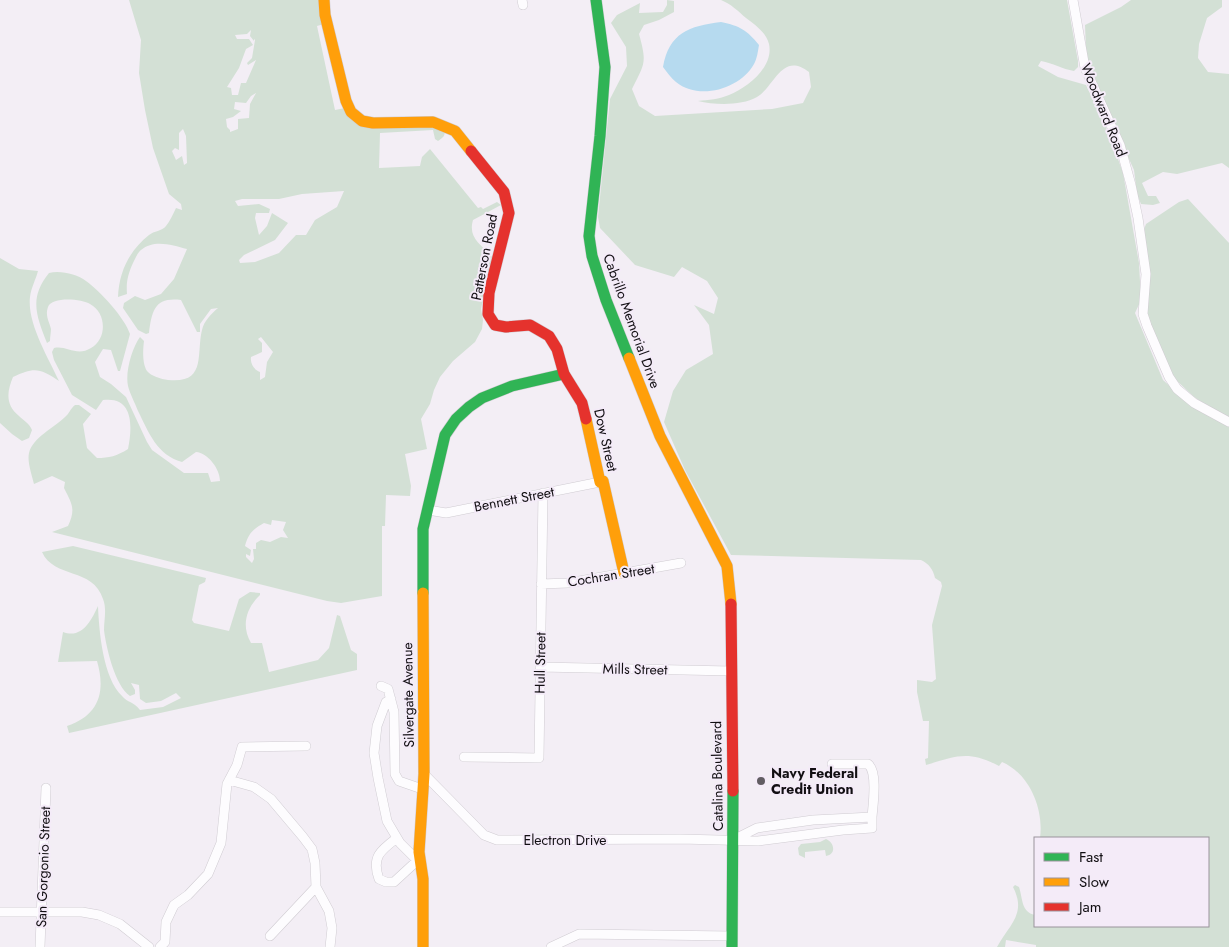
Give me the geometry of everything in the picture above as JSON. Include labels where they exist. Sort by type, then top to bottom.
[{"type":"street","name":"Patterson Road","points":[[324,0],[346,101],[352,112],[362,121],[373,124],[433,122],[455,130],[504,192],[509,213],[488,293],[488,314],[495,325],[506,327],[530,325]]},
{"type":"street","name":"Cabrillo Memorial Drive","points":[[596,0],[605,67],[600,136],[589,236],[592,256],[606,300],[660,436],[727,566],[732,604]]},
{"type":"street","name":"Woodward Road","points":[[1074,0],[1086,68],[1120,145],[1131,185],[1146,274],[1143,314],[1147,326],[1169,377],[1177,389],[1194,403],[1229,422]]},
{"type":"street","name":"Dow Street","points":[[530,325],[549,336],[557,349],[564,374],[582,403],[624,573]]},
{"type":"street","name":"Silvergate Avenue","points":[[423,947],[423,879],[419,852],[424,774],[423,529],[445,436],[453,422],[478,400],[498,389],[564,374]]},
{"type":"street","name":"Bennett Street","points":[[428,510],[446,513],[600,482]]},
{"type":"street","name":"Hull Street","points":[[464,758],[539,758],[543,493]]},
{"type":"street","name":"Cochran Street","points":[[541,584],[568,583],[681,563]]},
{"type":"street","name":"Catalina Boulevard","points":[[732,604],[732,942]]},
{"type":"street","name":"Mills Street","points":[[540,667],[731,670]]},
{"type":"street","points":[[381,686],[388,689],[394,712],[394,774],[399,780],[422,788]]},
{"type":"street","points":[[391,699],[386,702],[377,726],[374,753],[378,778],[387,821],[400,843],[420,861],[394,882],[386,882],[379,879],[376,872],[376,862],[381,850],[397,838]]},
{"type":"street","points":[[160,947],[165,942],[166,922],[174,905],[188,895],[208,874],[221,842],[229,780],[237,765],[242,747],[306,746]]},
{"type":"street","points":[[832,764],[868,764],[872,767],[874,774],[872,817]]},
{"type":"street","name":"Electron Drive","points":[[424,774],[484,835],[497,840],[758,841],[872,828],[872,817],[813,820],[757,828],[733,840]]},
{"type":"street","points":[[229,780],[254,787],[271,799],[312,849],[315,863],[316,888],[329,911],[332,928],[330,947]]},
{"type":"street","name":"San Gorgonio Street","points":[[40,947],[46,788]]},
{"type":"street","points":[[270,936],[316,888]]},
{"type":"street","points":[[0,912],[82,912],[99,915],[120,924],[149,947]]},
{"type":"street","points":[[551,947],[579,934],[732,942]]},
{"type":"shaded area","points":[[129,0],[319,0],[324,24],[317,26],[335,110],[345,108],[352,116],[431,127],[444,131],[444,136],[438,141],[435,139],[433,130],[380,133],[379,168],[420,166],[422,157],[430,149],[478,208],[481,207],[483,209],[497,202],[501,205],[473,220],[472,226],[476,240],[492,257],[481,309],[482,329],[475,342],[453,361],[440,377],[434,390],[430,404],[421,419],[427,449],[405,454],[411,486],[410,496],[386,495],[385,526],[382,526],[382,596],[341,603],[327,601],[52,532],[68,526],[72,515],[72,507],[64,488],[65,482],[52,476],[34,484],[29,464],[31,447],[44,433],[66,416],[75,405],[79,405],[91,414],[83,424],[87,448],[97,458],[113,456],[128,449],[130,424],[126,408],[121,403],[113,400],[103,400],[96,410],[72,395],[54,360],[52,352],[54,348],[81,351],[91,348],[100,339],[103,326],[102,320],[96,308],[86,302],[74,300],[55,301],[47,310],[51,329],[50,341],[47,343],[36,307],[39,291],[49,273],[68,273],[86,281],[98,291],[123,320],[130,334],[120,371],[118,371],[111,350],[103,349],[95,362],[100,377],[126,397],[152,450],[184,473],[208,473],[211,482],[220,481],[216,467],[205,455],[196,452],[182,462],[173,459],[160,449],[146,427],[128,386],[127,374],[130,360],[134,347],[140,337],[144,341],[145,368],[149,373],[168,380],[180,380],[189,377],[197,366],[203,327],[208,318],[218,308],[211,309],[200,324],[200,332],[197,332],[181,300],[165,301],[156,307],[149,333],[146,334],[138,330],[123,308],[124,303],[135,296],[145,300],[161,294],[174,279],[187,249],[163,244],[152,245],[140,251],[129,274],[127,294],[118,297],[120,279],[126,263],[136,248],[149,235],[166,226],[176,208],[182,210],[181,204],[169,194],[153,148],[139,73],[141,40]],"holes":[[[251,30],[250,36],[255,40],[252,58],[247,63],[248,65],[256,60],[246,83],[241,83],[238,95],[232,95],[231,88],[227,87],[239,68],[246,49],[253,45],[249,39],[237,39],[235,35],[247,34]],[[256,93],[250,104],[249,118],[238,119],[238,129],[230,132],[226,119],[233,117],[241,111],[234,109],[235,102],[246,103]],[[183,129],[186,136],[187,163],[184,165],[182,156],[176,160],[172,151],[175,148],[179,150],[179,133]],[[344,191],[337,207],[315,220],[306,235],[296,235],[279,253],[255,262],[240,263],[239,260],[244,255],[275,240],[288,223],[272,213],[267,226],[259,235],[255,218],[256,213],[269,213],[270,209],[259,204],[238,206],[235,201],[242,199],[279,199],[302,194]],[[261,337],[273,352],[267,362],[265,377],[260,380],[260,372],[254,368],[251,357],[262,352],[262,343],[258,339]],[[272,520],[286,522],[283,530],[288,538],[281,537],[270,542],[261,540],[256,543],[256,549],[253,549],[254,559],[252,563],[246,557],[246,554],[250,556],[251,550],[245,546],[246,542],[252,532],[264,523],[271,525]]]},
{"type":"shaded area","points":[[667,0],[674,1],[674,12],[644,25],[639,34],[644,57],[640,74],[632,89],[639,106],[655,116],[772,109],[803,103],[811,87],[809,72],[800,67],[792,66],[780,72],[763,92],[751,100],[728,104],[698,101],[725,96],[744,87],[758,76],[767,61],[769,53],[768,40],[763,32],[734,8],[721,0],[1067,0],[1078,67],[1074,71],[1041,61],[1038,66],[1058,77],[1086,85],[1109,134],[1123,173],[1139,263],[1141,300],[1135,313],[1163,380],[1184,399],[1229,427],[1229,947],[1036,947],[1036,945],[1006,940],[1005,947],[997,947],[1015,919],[1018,905],[1013,887],[1015,885],[1019,887],[1025,908],[1034,915],[1034,927],[1209,927],[1209,837],[1040,837],[1040,816],[1033,794],[1020,775],[1012,768],[1002,762],[999,766],[970,756],[955,757],[926,765],[925,759],[928,758],[929,721],[923,721],[917,692],[917,680],[932,682],[936,679],[932,625],[942,586],[941,582],[935,578],[930,567],[921,560],[731,555],[685,470],[664,422],[673,391],[686,370],[713,354],[709,325],[694,305],[714,314],[718,298],[707,281],[682,267],[674,277],[635,265],[600,228],[598,217],[610,99],[627,66],[626,47],[611,23],[617,15],[640,3],[639,13],[663,12],[667,5]]},
{"type":"shaded area","points":[[1131,0],[1222,0],[1222,7],[1207,18],[1199,44],[1198,58],[1208,72],[1229,74],[1229,168],[1222,163],[1177,174],[1163,172],[1142,183],[1148,196],[1156,196],[1160,203],[1153,205],[1141,204],[1137,194],[1134,170],[1091,75],[1086,50],[1085,25]]},
{"type":"shaded area","points":[[1188,199],[1229,243],[1229,419],[1194,397],[1175,379],[1165,362],[1147,317],[1142,235],[1146,224],[1179,202]]},
{"type":"shaded area","points":[[0,258],[19,269],[38,271],[30,297],[32,318],[39,340],[59,381],[47,373],[37,370],[13,377],[9,387],[9,403],[14,412],[32,430],[29,438],[22,441],[0,423]]},
{"type":"shaded area","points":[[73,546],[206,578],[205,582],[199,585],[192,620],[194,623],[229,631],[239,599],[250,592],[260,593],[248,611],[246,630],[251,643],[262,643],[269,672],[318,660],[329,648],[337,615],[340,616],[351,650],[357,654],[357,670],[69,733],[67,726],[86,716],[93,709],[100,692],[101,683],[97,661],[58,662],[63,632],[70,634],[81,631],[89,623],[98,606],[101,641],[106,666],[110,678],[122,696],[140,710],[163,707],[181,698],[176,693],[161,701],[146,703],[140,699],[139,685],[131,683],[135,694],[130,696],[120,684],[109,656],[104,630],[105,607],[98,589],[82,577],[55,566],[42,552]]},
{"type":"shaded area","points":[[826,839],[833,848],[832,853],[829,855],[826,856],[825,850],[805,852],[805,858],[799,855],[798,848],[801,844],[820,842]]},
{"type":"water","points":[[721,22],[743,29],[759,45],[755,62],[748,73],[729,86],[707,91],[685,88],[676,82],[663,67],[670,46],[682,33],[690,29]]},
{"type":"traffic: fast","points":[[596,0],[605,67],[600,136],[589,236],[592,256],[606,300],[629,358]]},
{"type":"traffic: fast","points":[[423,593],[423,529],[445,435],[456,419],[482,398],[512,386],[564,374]]},
{"type":"traffic: fast","points":[[732,947],[733,791]]},
{"type":"traffic: slow","points":[[324,0],[325,15],[346,101],[351,112],[362,121],[373,123],[433,122],[455,131],[471,151]]},
{"type":"traffic: slow","points":[[629,358],[660,436],[727,566],[731,604]]},
{"type":"traffic: slow","points":[[586,419],[600,482],[603,481],[624,573]]},
{"type":"traffic: slow","points":[[423,593],[424,774],[419,852],[423,879],[423,947]]},
{"type":"traffic: jam","points":[[471,151],[504,192],[509,213],[489,293],[488,314],[495,325],[506,327],[530,325],[549,336],[557,349],[564,374],[582,403],[586,419]]},
{"type":"traffic: jam","points":[[731,604],[733,791]]},
{"type":"place","name":"Navy Federal Credit Union","points":[[761,781]]}]
